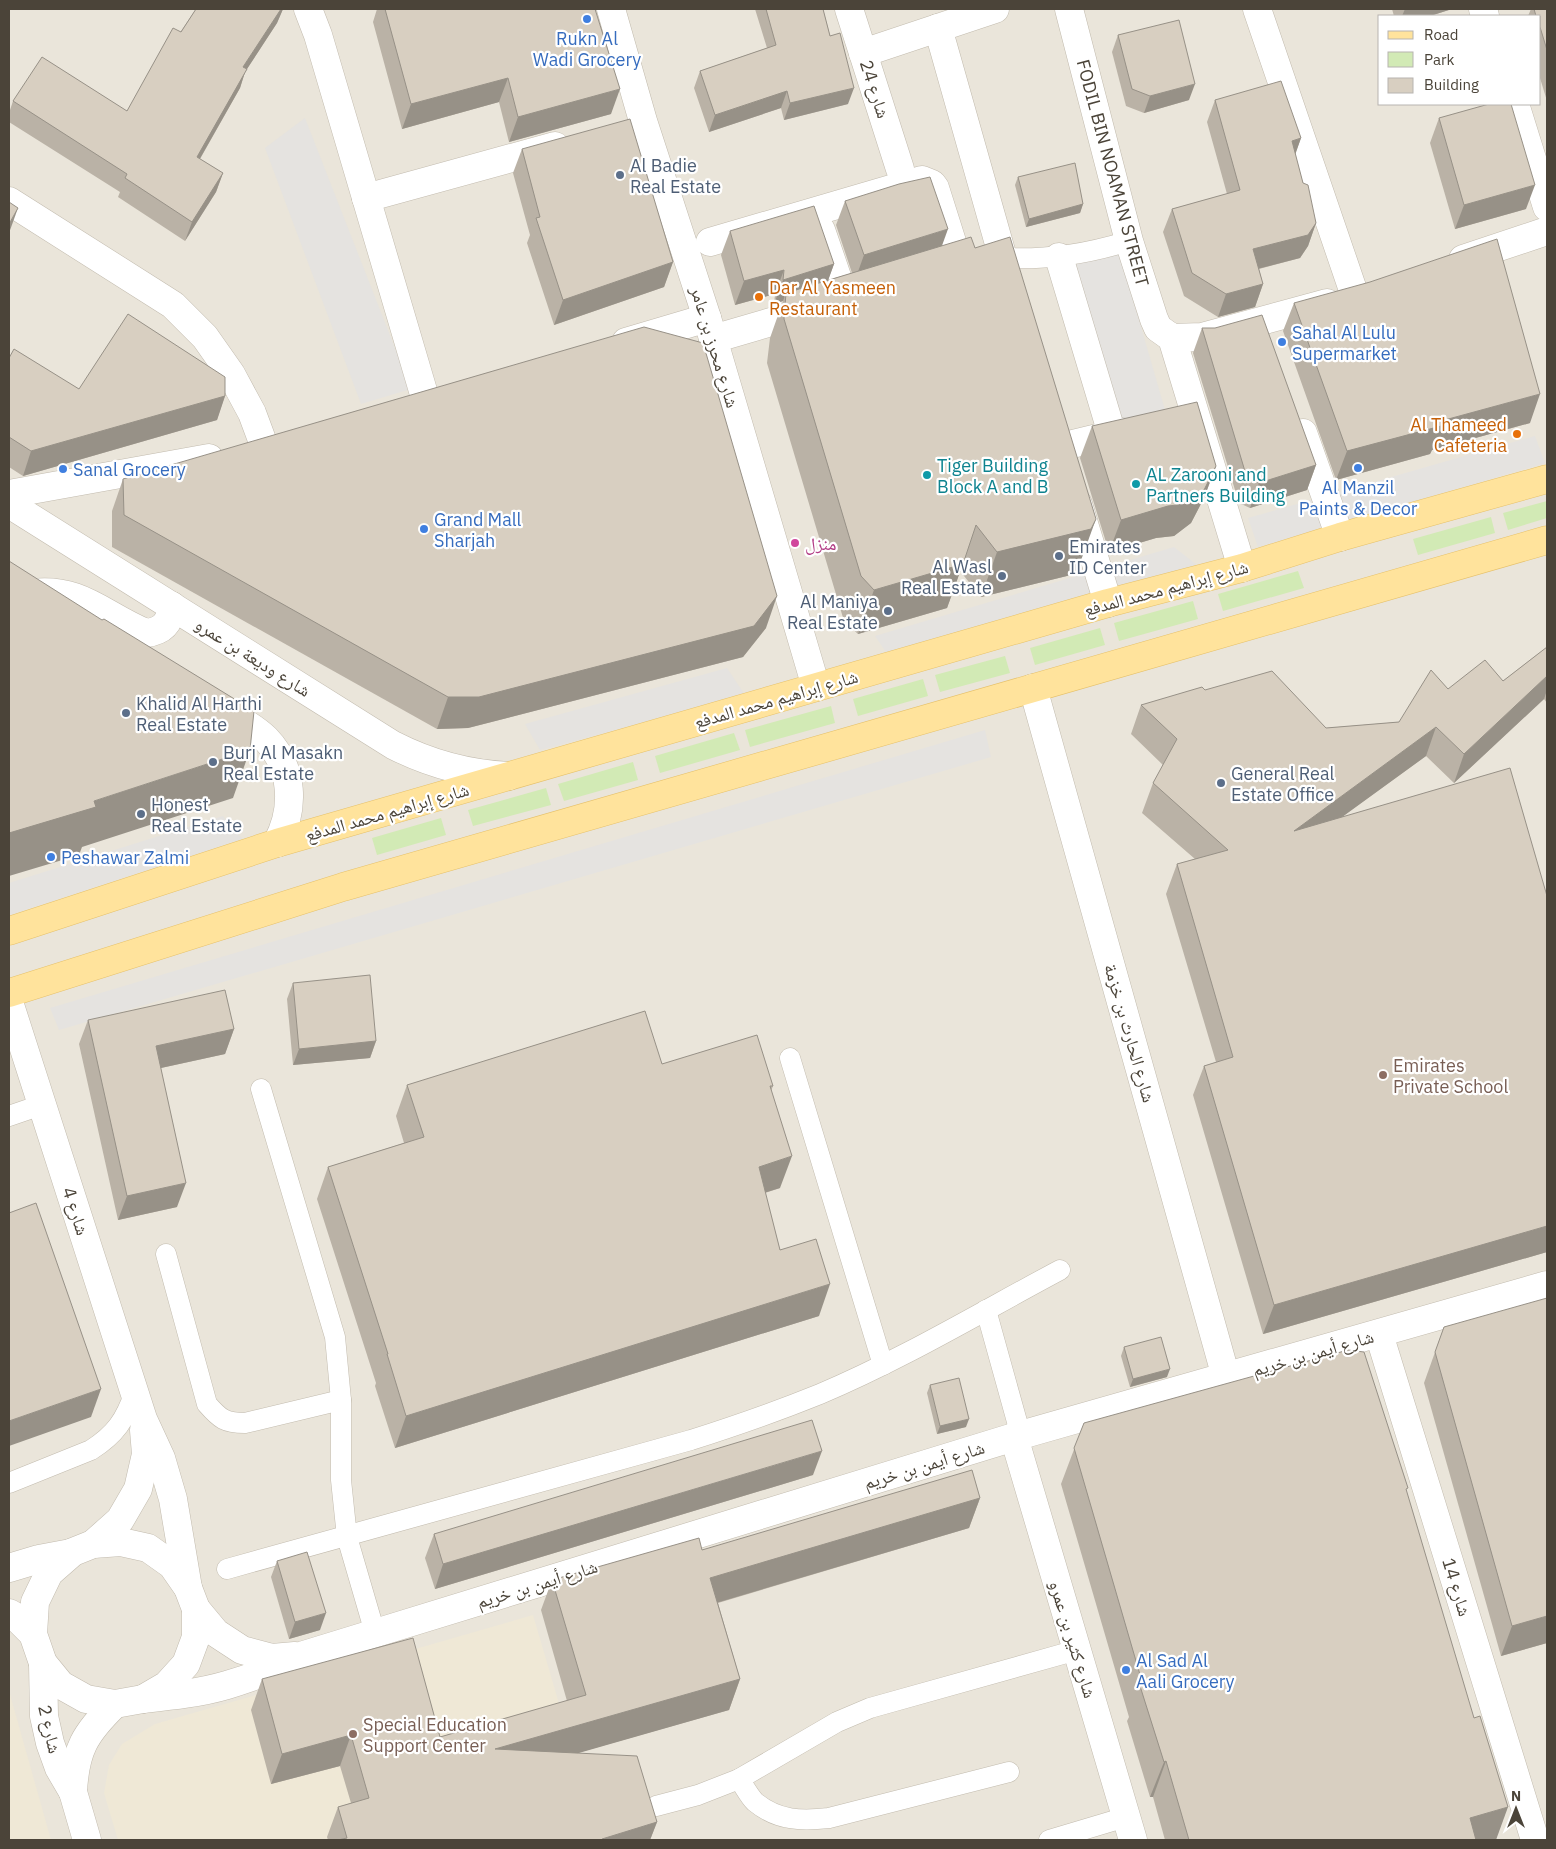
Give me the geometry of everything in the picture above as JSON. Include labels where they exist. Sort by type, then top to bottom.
[{"type":"main road","name":"شارع إبراهيم محمد المدفع","points":[[9,931],[278,843],[1108,603],[1242,568],[1340,537],[1547,478]]},
{"type":"main road","points":[[9,994],[343,887],[1547,540]]},
{"type":"street","points":[[308,9],[318,35],[366,198],[416,403],[454,392]]},
{"type":"street","name":"شارع محرز بن عامر","points":[[611,9],[643,121],[710,329],[816,687]]},
{"type":"street","name":"شارع 24","points":[[849,9],[900,169]]},
{"type":"street","points":[[863,53],[995,9]]},
{"type":"street","name":"FODIL BIN NOAMAN STREET","points":[[1070,9],[1129,241],[1154,319],[1158,328],[1168,336],[1196,416],[1242,568]]},
{"type":"street","points":[[1257,9],[1355,296]]},
{"type":"street","points":[[938,28],[1012,286]]},
{"type":"street","points":[[1514,105],[1537,170],[1547,208]]},
{"type":"street","points":[[615,129],[643,121]]},
{"type":"street","points":[[366,198],[576,140]]},
{"type":"street","points":[[710,242],[918,181],[927,181],[934,188],[950,267],[1003,258]]},
{"type":"street","points":[[9,201],[173,305],[205,337],[231,374],[252,413],[275,445],[9,494]]},
{"type":"street","points":[[604,348],[710,329],[854,297],[815,211]]},
{"type":"street","points":[[1438,268],[1547,231]]},
{"type":"street","points":[[1059,257],[1112,434]]},
{"type":"street","points":[[1168,336],[1202,337],[1266,330],[1383,287]]},
{"type":"street","points":[[1293,405],[1340,537]]},
{"type":"street","points":[[1108,603],[1058,437],[1112,434],[1196,416]]},
{"type":"street","name":"شارع وديعة بن عمرو","points":[[9,504],[409,753],[459,770],[484,775],[510,776]]},
{"type":"street","points":[[9,578],[132,654]]},
{"type":"street","points":[[32,593],[62,592],[75,596],[146,633],[157,632],[166,625],[171,616],[172,606]]},
{"type":"street","name":"شارع الحارث بن خزمة","points":[[1033,688],[1226,1377]]},
{"type":"street","points":[[199,695],[254,730],[266,740],[284,767],[288,781],[289,814],[285,829],[278,843]]},
{"type":"street","name":"شارع 4","points":[[9,1002],[143,1419],[161,1458],[173,1499],[192,1598]]},
{"type":"street","name":"شارع أيمن بن خريم","points":[[143,1699],[184,1694],[226,1685],[266,1672],[304,1656],[1017,1437],[1547,1285]]},
{"type":"street","name":"شارع 14","points":[[1379,1334],[1535,1840]]},
{"type":"street","name":"شارع 4","points":[[83,1548],[120,1520],[138,1489],[146,1454],[143,1419]]},
{"type":"street","name":"شارع كثير بن عمرو","points":[[1017,1437],[1130,1829]]},
{"type":"street","points":[[9,1568],[83,1548],[121,1542],[148,1548],[172,1565],[192,1598],[196,1637],[186,1664],[167,1685],[143,1699],[115,1704],[86,1699],[61,1685],[42,1663],[33,1634],[35,1602],[49,1573],[83,1548]]},
{"type":"street","name":"شارع أيمن بن خريم","points":[[192,1598],[216,1634],[242,1650],[272,1658],[304,1656]]},
{"type":"street","points":[[9,1613],[16,1617],[33,1634]]},
{"type":"street","name":"شارع 2","points":[[42,1663],[44,1716],[50,1743],[60,1768],[73,1792],[87,1840]]},
{"type":"street","name":"شارع 2","points":[[73,1792],[78,1752],[87,1735],[99,1719],[115,1704]]},
{"type":"lane","points":[[1003,258],[1040,259],[1059,257],[1095,251],[1129,241]]},
{"type":"lane","points":[[790,1058],[883,1365]]},
{"type":"lane","points":[[261,1089],[335,1337],[340,1374],[341,1480],[347,1537],[375,1634]]},
{"type":"lane","points":[[9,1116],[41,1105]]},
{"type":"lane","points":[[166,1254],[207,1404],[217,1416],[230,1423],[245,1423],[341,1400]]},
{"type":"lane","points":[[227,1569],[692,1440],[757,1418],[812,1397],[883,1365],[1060,1270]]},
{"type":"lane","points":[[986,1310],[1017,1437]]},
{"type":"lane","points":[[9,1483],[91,1450],[104,1442],[115,1433],[123,1421],[135,1392]]},
{"type":"lane","points":[[656,1806],[698,1794],[739,1779],[837,1722],[870,1708],[1077,1650]]},
{"type":"lane","points":[[739,1779],[754,1801],[777,1815],[803,1821],[829,1818],[1009,1772]]},
{"type":"lane","points":[[1049,1840],[1130,1829]]},
{"type":"shaded area","points":[[9,9],[1547,9],[1547,1840],[9,1840]]},
{"type":"shaded area","points":[[305,118],[411,389],[361,404],[265,148]]},
{"type":"shaded area","points":[[1119,250],[1167,417],[1117,426],[1067,262]]},
{"type":"shaded area","points":[[1535,436],[1545,463],[1258,547],[1248,518]]},
{"type":"shaded area","points":[[1174,547],[1197,565],[888,655],[875,636]]},
{"type":"shaded area","points":[[727,668],[745,695],[540,750],[525,724]]},
{"type":"shaded area","points":[[985,730],[991,757],[59,1030],[50,1008]]},
{"type":"shaded area","points":[[223,816],[242,839],[9,915],[9,883]]},
{"type":"shaded area","name":"Special Education Support Center","points":[[533,1615],[599,1840],[118,1840],[104,1793],[109,1765],[122,1744],[155,1724]]},
{"type":"shaded area","points":[[9,1691],[51,1840],[9,1840]]},
{"type":"green space","points":[[1547,501],[1547,518],[1508,530],[1503,513]]},
{"type":"green space","points":[[1491,517],[1495,533],[1418,555],[1413,539]]},
{"type":"green space","points":[[1298,571],[1304,588],[1223,611],[1218,594]]},
{"type":"green space","points":[[1193,601],[1198,619],[1119,641],[1114,623]]},
{"type":"green space","points":[[1100,628],[1105,645],[1035,665],[1030,648]]},
{"type":"green space","points":[[1005,656],[1010,673],[940,692],[935,675]]},
{"type":"green space","points":[[923,679],[928,696],[858,716],[853,699]]},
{"type":"green space","points":[[831,706],[835,723],[750,747],[745,730]]},
{"type":"green space","points":[[734,733],[740,750],[660,773],[655,756]]},
{"type":"green space","points":[[633,762],[638,780],[564,801],[558,784]]},
{"type":"green space","points":[[546,788],[551,805],[473,826],[468,810]]},
{"type":"green space","points":[[441,818],[446,835],[377,855],[372,838]]},
{"type":"building","points":[[196,9],[281,9],[243,67],[247,69],[197,157],[223,173],[192,222],[125,178],[127,174],[13,101],[42,57],[127,111],[173,28],[181,32]]},
{"type":"building","points":[[385,9],[595,9],[620,89],[518,117],[508,78],[411,104]]},
{"type":"building","points":[[766,9],[823,9],[830,36],[840,33],[854,88],[790,103],[787,91],[715,115],[700,71],[776,45]]},
{"type":"building","points":[[1534,9],[1547,9],[1547,50],[1541,30],[1541,15],[1536,15]]},
{"type":"building","points":[[1179,20],[1195,84],[1150,96],[1132,89],[1118,35]]},
{"type":"building","points":[[1281,81],[1301,138],[1292,141],[1303,183],[1308,185],[1316,223],[1308,235],[1253,249],[1263,284],[1226,294],[1192,273],[1172,209],[1240,190],[1215,100]]},
{"type":"building","points":[[1485,105],[1511,105],[1535,185],[1464,205],[1439,118]]},
{"type":"building","points":[[630,119],[673,262],[563,300],[536,218],[540,217],[522,149]]},
{"type":"building","points":[[1075,163],[1083,204],[1029,219],[1018,177]]},
{"type":"building","points":[[930,177],[948,229],[864,255],[845,201],[899,184]]},
{"type":"building","points":[[9,202],[18,208],[9,224]]},
{"type":"building","points":[[814,206],[834,264],[783,280],[784,270],[744,281],[730,231]]},
{"type":"building","name":"Tiger Building Block A and B","points":[[971,237],[975,248],[1010,237],[1096,519],[1091,529],[997,552],[976,525],[963,564],[874,590],[861,576],[784,319],[786,293]]},
{"type":"building","points":[[1497,239],[1540,394],[1441,421],[1441,426],[1347,451],[1294,303],[1370,282]]},
{"type":"building","points":[[128,314],[225,377],[225,396],[31,451],[9,437],[9,358],[14,349],[79,389]]},
{"type":"building","points":[[1262,315],[1316,465],[1259,483],[1247,478],[1202,328],[1215,328]]},
{"type":"building","name":"Grand Mall Sharjah","points":[[644,327],[703,343],[777,596],[754,626],[479,697],[448,697],[124,515],[123,479]]},
{"type":"building","points":[[1197,402],[1216,466],[1203,492],[1186,504],[1168,506],[1121,520],[1092,426]]},
{"type":"building","points":[[9,561],[102,620],[104,619],[254,711],[250,750],[94,801],[96,807],[9,833]]},
{"type":"building","name":"Emirates Private School","points":[[1547,647],[1547,676],[1464,754],[1436,727],[1294,831],[1510,768],[1547,896],[1547,1226],[1274,1305],[1204,1066],[1233,1057],[1177,864],[1228,850],[1153,783],[1177,739],[1141,705],[1202,687],[1205,690],[1272,671],[1326,728],[1399,722],[1431,670],[1448,689],[1485,660],[1503,681]]},
{"type":"building","points":[[370,975],[376,1041],[299,1049],[293,983]]},
{"type":"building","points":[[225,990],[234,1029],[156,1046],[186,1183],[127,1196],[88,1020]]},
{"type":"building","points":[[645,1011],[662,1064],[757,1035],[773,1086],[770,1086],[792,1156],[759,1167],[780,1250],[816,1239],[830,1284],[406,1416],[328,1167],[424,1137],[407,1085]]},
{"type":"building","points":[[36,1203],[101,1389],[9,1421],[9,1213]]},
{"type":"building","points":[[1547,1298],[1547,1616],[1512,1626],[1435,1352],[1444,1327]]},
{"type":"building","points":[[1161,1337],[1170,1369],[1133,1379],[1124,1347]]},
{"type":"building","points":[[1348,1350],[1364,1352],[1408,1488],[1406,1489],[1474,1718],[1480,1716],[1508,1807],[1470,1818],[1476,1840],[1189,1840],[1166,1761],[1164,1762],[1140,1686],[1143,1685],[1074,1448],[1084,1423]]},
{"type":"building","points":[[959,1378],[969,1419],[940,1426],[930,1385]]},
{"type":"building","points":[[812,1420],[822,1451],[443,1564],[434,1534]]},
{"type":"building","points":[[972,1470],[980,1498],[710,1578],[740,1679],[495,1749],[637,1756],[657,1822],[603,1840],[338,1840],[347,1838],[338,1807],[369,1798],[351,1735],[282,1754],[262,1679],[413,1638],[440,1737],[586,1695],[552,1580],[699,1538],[702,1550]]},
{"type":"building","points":[[307,1552],[326,1613],[295,1622],[277,1561]]},
{"type":"place","name":"Rukn Al Wadi Grocery","points":[[587,19]]},
{"type":"place","name":"Al Badie Real Estate","points":[[620,175]]},
{"type":"place","name":"Dar Al Yasmeen Restaurant","points":[[759,297]]},
{"type":"place","name":"Sahal Al Lulu Supermarket","points":[[1282,342]]},
{"type":"place","name":"Al Thameed Cafeteria","points":[[1517,434]]},
{"type":"place","name":"Al Manzil Paints & Decor","points":[[1358,468]]},
{"type":"place","name":"Sanal Grocery","points":[[63,469]]},
{"type":"place","name":"Tiger Building Block A and B","points":[[927,475]]},
{"type":"place","name":"AL Zarooni and Partners Building","points":[[1136,484]]},
{"type":"place","name":"Grand Mall Sharjah","points":[[424,529]]},
{"type":"place","name":"منزل","points":[[795,543]]},
{"type":"place","name":"Emirates ID Center","points":[[1059,556]]},
{"type":"place","name":"Al Wasl Real Estate","points":[[1002,576]]},
{"type":"place","name":"Al Maniya Real Estate","points":[[888,611]]},
{"type":"place","name":"Khalid Al Harthi Real Estate","points":[[126,713]]},
{"type":"place","name":"Burj Al Masakn Real Estate","points":[[213,762]]},
{"type":"place","name":"General Real Estate Office","points":[[1221,783]]},
{"type":"place","name":"Honest Real Estate","points":[[141,814]]},
{"type":"place","name":"Peshawar Zalmi","points":[[51,857]]},
{"type":"place","name":"Emirates Private School","points":[[1383,1075]]},
{"type":"place","name":"Al Sad Al Aali Grocery","points":[[1126,1670]]},
{"type":"place","name":"Special Education Support Center","points":[[353,1734]]}]
